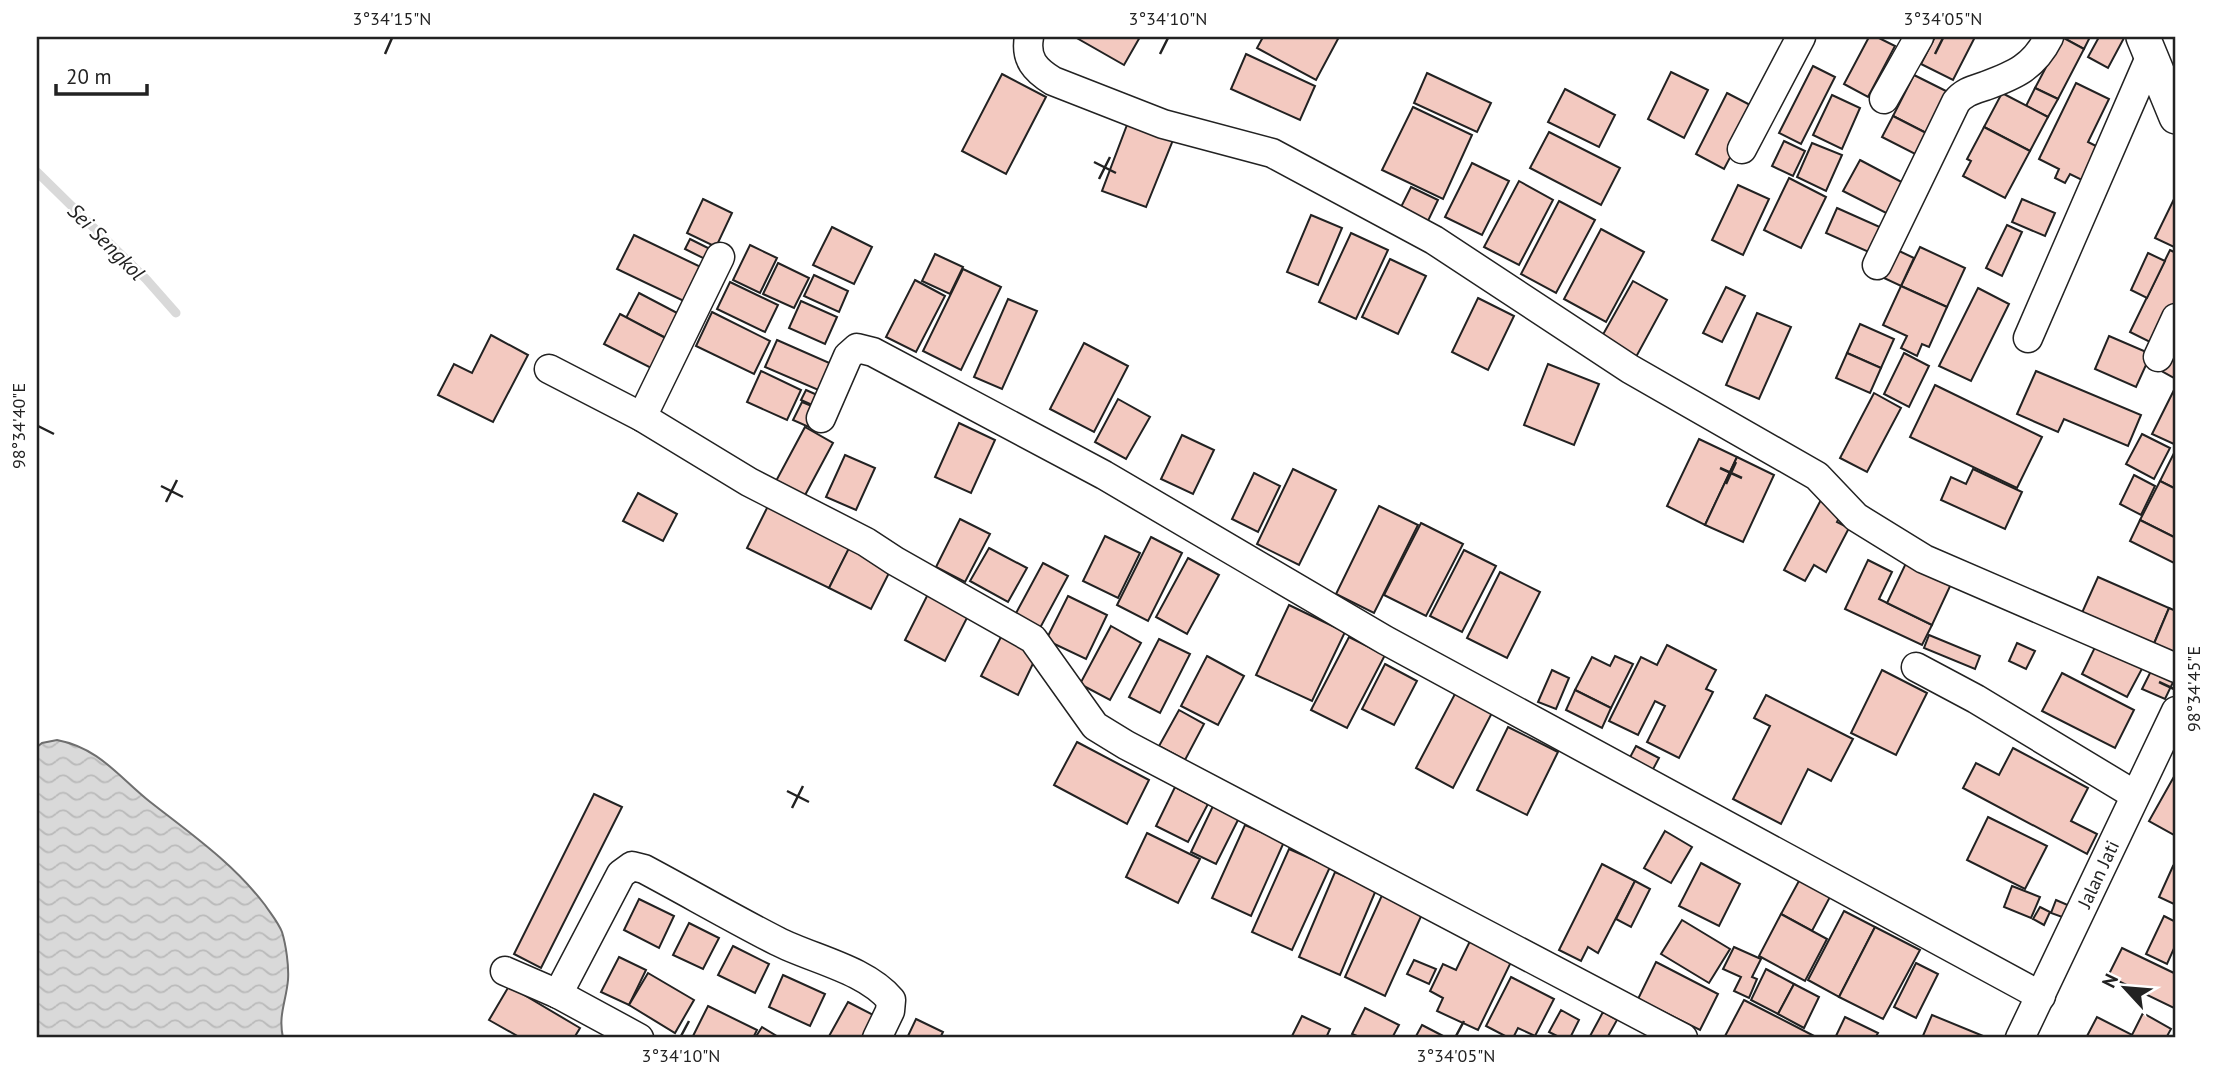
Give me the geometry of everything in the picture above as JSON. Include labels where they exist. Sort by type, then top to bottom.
[{"type":"street","points":[[1029,37],[1028,59],[1038,72],[1053,81],[1163,124],[1272,153],[1434,240],[1630,369],[1817,476],[1856,517],[1924,559],[2176,668]]},
{"type":"street","points":[[1742,149],[1801,37]]},
{"type":"street","points":[[1884,99],[1919,37]]},
{"type":"street","points":[[1877,265],[1961,96],[2020,72],[2043,49],[2049,37]]},
{"type":"street","points":[[2147,46],[2176,117]]},
{"type":"street","points":[[2028,338],[2147,46]]},
{"type":"street","points":[[642,417],[720,257]]},
{"type":"street","points":[[2158,357],[2176,318]]},
{"type":"street","points":[[821,418],[848,356],[857,348],[873,352],[1104,475],[1385,640],[2041,996]]},
{"type":"street","points":[[549,369],[642,417],[749,482],[866,542],[1033,639],[1095,726],[1126,745],[1683,1038]]},
{"type":"street","points":[[1916,667],[1976,699],[2135,795]]},
{"type":"street","name":"Jalan Jati","points":[[2020,1038],[2176,711]]},
{"type":"street","points":[[558,994],[621,874],[632,866],[644,869],[779,942],[881,988],[891,1000],[890,1011],[877,1038]]},
{"type":"street","points":[[505,971],[558,994],[639,1038]]},
{"type":"water","points":[[57,740],[85,749],[107,764],[225,862],[265,905],[282,932],[287,956],[288,980],[281,1022],[283,1038],[37,1038],[37,747],[42,743]]},
{"type":"building","points":[[1075,37],[1140,37],[1124,65]]},
{"type":"building","points":[[1263,37],[1339,37],[1316,80],[1257,48]]},
{"type":"building","points":[[1869,37],[1877,37],[1895,46],[1868,97],[1844,84]]},
{"type":"building","points":[[1935,37],[1975,37],[1953,80],[1921,64]]},
{"type":"building","points":[[2061,37],[2090,37],[2084,49]]},
{"type":"building","points":[[2062,37],[2084,49],[2058,99],[2035,88]]},
{"type":"building","points":[[2099,37],[2124,38],[2108,68],[2088,57]]},
{"type":"building","points":[[1246,54],[1315,86],[1300,120],[1231,89]]},
{"type":"building","points":[[1813,66],[1835,77],[1801,144],[1779,133]]},
{"type":"building","points":[[1671,72],[1708,90],[1684,138],[1648,119]]},
{"type":"building","points":[[1427,73],[1491,103],[1477,132],[1414,103]]},
{"type":"building","points":[[1002,74],[1046,97],[1006,174],[962,151]]},
{"type":"building","points":[[1914,75],[1954,95],[1932,136],[1893,116]]},
{"type":"building","points":[[2076,83],[2109,99],[2088,142],[2100,148],[2084,181],[2070,174],[2065,183],[2055,178],[2059,169],[2039,159]]},
{"type":"building","points":[[2035,88],[2058,99],[2048,117],[2026,106]]},
{"type":"building","points":[[1565,89],[1615,115],[1599,147],[1548,122]]},
{"type":"building","points":[[1727,93],[1756,108],[1724,169],[1696,154]]},
{"type":"building","points":[[2002,93],[2048,117],[2030,151],[1984,127]]},
{"type":"building","points":[[1832,95],[1860,108],[1842,149],[1813,135]]},
{"type":"building","points":[[1413,107],[1472,135],[1443,199],[1382,170]]},
{"type":"building","points":[[1893,116],[1932,136],[1921,157],[1882,137]]},
{"type":"building","points":[[1130,117],[1175,135],[1146,207],[1102,191]]},
{"type":"building","points":[[1984,127],[2030,151],[2005,198],[1963,176],[1971,161],[1967,159]]},
{"type":"building","points":[[1549,132],[1620,168],[1601,205],[1530,168]]},
{"type":"building","points":[[1784,141],[1805,151],[1793,176],[1772,166]]},
{"type":"building","points":[[1812,143],[1842,155],[1826,191],[1797,177]]},
{"type":"building","points":[[1860,160],[1911,187],[1894,217],[1843,191]]},
{"type":"building","points":[[1472,163],[1509,181],[1482,235],[1445,217]]},
{"type":"building","points":[[1789,178],[1826,197],[1801,248],[1764,230]]},
{"type":"building","points":[[1519,181],[1553,200],[1519,265],[1484,247]]},
{"type":"building","points":[[1738,185],[1769,199],[1743,255],[1712,240]]},
{"type":"building","points":[[1411,187],[1438,200],[1426,225],[1399,211]]},
{"type":"building","points":[[2176,195],[2176,242],[2174,247],[2155,238]]},
{"type":"building","points":[[703,199],[732,213],[716,247],[687,233]]},
{"type":"building","points":[[2022,199],[2055,213],[2045,236],[2012,222]]},
{"type":"building","points":[[1559,201],[1595,220],[1556,293],[1521,274]]},
{"type":"building","points":[[1837,208],[1882,228],[1871,253],[1826,233]]},
{"type":"building","points":[[1311,215],[1342,228],[1318,285],[1287,272]]},
{"type":"building","points":[[2007,225],[2022,232],[2002,276],[1986,268]]},
{"type":"building","points":[[832,227],[872,247],[854,284],[813,265]]},
{"type":"building","points":[[1601,229],[1644,252],[1606,322],[1564,299]]},
{"type":"building","points":[[1351,233],[1388,250],[1356,319],[1319,302]]},
{"type":"building","points":[[634,235],[707,270],[690,304],[617,269]]},
{"type":"building","points":[[690,239],[712,250],[707,260],[685,249]]},
{"type":"building","points":[[750,245],[777,258],[760,293],[733,280]]},
{"type":"building","points":[[1920,247],[1965,268],[1947,307],[1901,286]]},
{"type":"building","points":[[1897,250],[1914,258],[1901,286],[1884,278]]},
{"type":"building","points":[[2170,250],[2176,253],[2176,308],[2158,346],[2130,332]]},
{"type":"building","points":[[2148,253],[2165,261],[2147,298],[2131,290]]},
{"type":"building","points":[[935,254],[963,267],[950,294],[922,281]]},
{"type":"building","points":[[1390,259],[1426,276],[1398,334],[1362,317]]},
{"type":"building","points":[[778,263],[809,278],[794,308],[763,294]]},
{"type":"building","points":[[963,269],[1001,287],[961,370],[923,351]]},
{"type":"building","points":[[814,275],[848,291],[839,312],[804,296]]},
{"type":"building","points":[[915,280],[945,296],[916,352],[886,337]]},
{"type":"building","points":[[1633,281],[1667,300],[1636,357],[1601,338]]},
{"type":"building","points":[[730,282],[778,305],[765,332],[717,309]]},
{"type":"building","points":[[1901,286],[1947,307],[1929,347],[1922,344],[1917,356],[1901,348],[1907,336],[1883,325]]},
{"type":"building","points":[[1726,287],[1745,296],[1722,342],[1703,333]]},
{"type":"building","points":[[1978,288],[2009,304],[1971,381],[1939,366]]},
{"type":"building","points":[[639,293],[681,315],[668,339],[626,318]]},
{"type":"building","points":[[1478,298],[1514,316],[1488,370],[1452,352]]},
{"type":"building","points":[[1008,299],[1037,311],[1002,389],[974,377]]},
{"type":"building","points":[[801,301],[837,317],[825,344],[789,328]]},
{"type":"building","points":[[712,312],[770,341],[754,374],[696,346]]},
{"type":"building","points":[[1757,313],[1791,327],[1759,399],[1726,385]]},
{"type":"building","points":[[620,314],[675,343],[659,372],[604,344]]},
{"type":"building","points":[[1860,324],[1894,339],[1881,368],[1847,353]]},
{"type":"building","points":[[491,335],[528,355],[493,422],[438,395],[454,364],[472,373]]},
{"type":"building","points":[[2109,336],[2151,354],[2136,387],[2095,369]]},
{"type":"building","points":[[2176,338],[2176,379],[2158,369]]},
{"type":"building","points":[[777,340],[834,365],[823,392],[765,367]]},
{"type":"building","points":[[1084,343],[1128,366],[1094,432],[1050,409]]},
{"type":"building","points":[[1847,353],[1881,368],[1870,393],[1836,378]]},
{"type":"building","points":[[1904,353],[1929,366],[1909,407],[1884,394]]},
{"type":"building","points":[[1548,364],[1599,384],[1574,445],[1524,425]]},
{"type":"building","points":[[761,371],[801,390],[787,420],[747,402]]},
{"type":"building","points":[[2036,371],[2141,415],[2128,446],[2064,419],[2058,432],[2017,414]]},
{"type":"building","points":[[1935,385],[2042,437],[2017,488],[1910,437]]},
{"type":"building","points":[[2176,386],[2176,445],[2152,434]]},
{"type":"building","points":[[806,390],[824,398],[819,408],[801,400]]},
{"type":"building","points":[[1874,393],[1901,408],[1867,472],[1840,458]]},
{"type":"building","points":[[1118,399],[1150,417],[1126,459],[1095,442]]},
{"type":"building","points":[[802,402],[819,409],[811,428],[793,420]]},
{"type":"building","points":[[959,423],[995,440],[971,493],[935,477]]},
{"type":"building","points":[[805,427],[833,443],[804,497],[776,481]]},
{"type":"building","points":[[2142,434],[2170,448],[2154,479],[2126,464]]},
{"type":"building","points":[[1182,435],[1214,450],[1193,494],[1161,479]]},
{"type":"building","points":[[1699,439],[1737,457],[1705,525],[1667,506]]},
{"type":"building","points":[[2174,453],[2176,454],[2176,489],[2160,481]]},
{"type":"building","points":[[845,455],[875,468],[856,510],[826,497]]},
{"type":"building","points":[[1737,457],[1774,475],[1743,542],[1705,525]]},
{"type":"building","points":[[1293,469],[1336,490],[1299,565],[1257,544]]},
{"type":"building","points":[[1973,469],[2022,492],[2005,529],[1941,500],[1951,477],[1966,484]]},
{"type":"building","points":[[1254,473],[1280,486],[1258,532],[1232,519]]},
{"type":"building","points":[[2134,475],[2155,486],[2141,515],[2120,504]]},
{"type":"building","points":[[2160,481],[2176,489],[2176,538],[2140,520]]},
{"type":"building","points":[[638,493],[677,514],[663,541],[623,521]]},
{"type":"building","points":[[1823,496],[1844,508],[1837,522],[1849,528],[1826,572],[1814,565],[1805,581],[1784,570]]},
{"type":"building","points":[[769,504],[851,545],[829,588],[747,548]]},
{"type":"building","points":[[1379,506],[1418,525],[1374,613],[1336,594]]},
{"type":"building","points":[[960,519],[990,534],[965,582],[936,567]]},
{"type":"building","points":[[2140,520],[2176,538],[2176,564],[2130,541]]},
{"type":"building","points":[[1421,523],[1463,544],[1426,616],[1384,595]]},
{"type":"building","points":[[1105,536],[1140,553],[1118,598],[1083,581]]},
{"type":"building","points":[[1151,537],[1182,553],[1148,621],[1117,605]]},
{"type":"building","points":[[850,546],[892,567],[871,609],[829,588]]},
{"type":"building","points":[[989,548],[1027,568],[1008,602],[970,581]]},
{"type":"building","points":[[1464,550],[1496,566],[1462,632],[1430,616]]},
{"type":"building","points":[[1188,558],[1219,575],[1187,634],[1156,617]]},
{"type":"building","points":[[1868,560],[1892,572],[1879,599],[1932,625],[1922,645],[1845,609]]},
{"type":"building","points":[[1907,561],[1952,582],[1932,625],[1887,603]]},
{"type":"building","points":[[1043,563],[1068,576],[1040,628],[1015,615]]},
{"type":"building","points":[[1500,572],[1540,592],[1507,658],[1467,638]]},
{"type":"building","points":[[2098,577],[2169,608],[2153,646],[2081,615]]},
{"type":"building","points":[[930,590],[971,610],[945,661],[905,640]]},
{"type":"building","points":[[1068,596],[1107,615],[1086,659],[1046,640]]},
{"type":"building","points":[[1289,605],[1345,632],[1312,701],[1256,675]]},
{"type":"building","points":[[2169,608],[2176,611],[2176,656],[2153,646]]},
{"type":"building","points":[[1111,626],[1141,643],[1110,700],[1080,684]]},
{"type":"building","points":[[1003,633],[1039,651],[1018,695],[981,676]]},
{"type":"building","points":[[1929,635],[1980,656],[1975,669],[1924,648]]},
{"type":"building","points":[[1349,637],[1385,655],[1347,728],[1311,710]]},
{"type":"building","points":[[1159,639],[1190,654],[1160,713],[1129,697]]},
{"type":"building","points":[[2098,641],[2144,665],[2127,697],[2082,674]]},
{"type":"building","points":[[2017,643],[2035,651],[2026,669],[2009,661]]},
{"type":"building","points":[[1667,645],[1716,670],[1706,689],[1713,692],[1679,758],[1647,742],[1665,706],[1655,701],[1638,735],[1609,721],[1641,657],[1657,665]]},
{"type":"building","points":[[1207,656],[1244,676],[1218,725],[1181,706]]},
{"type":"building","points":[[1615,656],[1633,664],[1611,708],[1575,690],[1592,657],[1610,666]]},
{"type":"building","points":[[1385,664],[1417,681],[1394,725],[1362,709]]},
{"type":"building","points":[[2154,665],[2176,676],[2165,699],[2142,689]]},
{"type":"building","points":[[1552,670],[1569,678],[1556,709],[1538,702]]},
{"type":"building","points":[[1882,670],[1927,693],[1896,755],[1851,733]]},
{"type":"building","points":[[2062,673],[2134,710],[2115,748],[2042,711]]},
{"type":"building","points":[[1575,690],[1611,708],[1602,728],[1566,710]]},
{"type":"building","points":[[1456,692],[1493,711],[1453,788],[1416,768]]},
{"type":"building","points":[[1766,695],[1853,739],[1831,781],[1808,769],[1781,824],[1733,799],[1770,726],[1754,718]]},
{"type":"building","points":[[1179,710],[1204,724],[1185,760],[1159,746]]},
{"type":"building","points":[[1508,727],[1558,752],[1527,815],[1477,790]]},
{"type":"building","points":[[1077,742],[1149,780],[1127,824],[1054,785]]},
{"type":"building","points":[[1636,746],[1659,758],[1651,773],[1628,761]]},
{"type":"building","points":[[2013,748],[2088,788],[2071,821],[2097,834],[2087,854],[1963,788],[1976,763],[1999,775]]},
{"type":"building","points":[[2176,773],[2176,836],[2149,821]]},
{"type":"building","points":[[1175,787],[1208,804],[1188,842],[1156,826]]},
{"type":"building","points":[[594,794],[622,807],[541,968],[514,954]]},
{"type":"building","points":[[1213,806],[1239,818],[1216,864],[1191,852]]},
{"type":"building","points":[[1988,817],[2047,846],[2025,889],[1967,860]]},
{"type":"building","points":[[1245,825],[1284,842],[1251,916],[1212,898]]},
{"type":"building","points":[[1665,831],[1692,847],[1671,883],[1644,868]]},
{"type":"building","points":[[1147,833],[1200,859],[1178,903],[1126,877]]},
{"type":"building","points":[[1289,849],[1330,867],[1292,950],[1252,932]]},
{"type":"building","points":[[1701,863],[1740,884],[1719,926],[1679,906]]},
{"type":"building","points":[[1602,864],[1635,881],[1598,953],[1588,947],[1581,961],[1559,950]]},
{"type":"building","points":[[2173,866],[2176,868],[2176,905],[2159,897]]},
{"type":"building","points":[[1335,872],[1376,890],[1340,975],[1299,957]]},
{"type":"building","points":[[1800,879],[1831,895],[1812,931],[1781,914]]},
{"type":"building","points":[[1635,881],[1650,889],[1631,927],[1616,919]]},
{"type":"building","points":[[2012,886],[2040,897],[2031,918],[2004,907]]},
{"type":"building","points":[[1383,893],[1423,912],[1385,996],[1345,977]]},
{"type":"building","points":[[639,899],[674,916],[659,948],[624,930]]},
{"type":"building","points":[[2056,900],[2070,906],[2065,918],[2051,913]]},
{"type":"building","points":[[2040,907],[2050,912],[2044,925],[2033,919]]},
{"type":"building","points":[[1844,911],[1875,927],[1839,997],[1808,980]]},
{"type":"building","points":[[1781,914],[1827,939],[1805,981],[1759,956]]},
{"type":"building","points":[[2164,916],[2176,922],[2176,944],[2167,964],[2146,954]]},
{"type":"building","points":[[1682,920],[1730,949],[1709,983],[1661,954]]},
{"type":"building","points":[[689,923],[719,938],[703,969],[673,955]]},
{"type":"building","points":[[1875,927],[1920,950],[1883,1019],[1839,997]]},
{"type":"building","points":[[1471,939],[1512,960],[1478,1030],[1437,1011],[1443,998],[1430,991],[1443,964],[1456,970]]},
{"type":"building","points":[[733,946],[769,964],[755,993],[718,975]]},
{"type":"building","points":[[1734,947],[1761,959],[1752,977],[1757,979],[1749,998],[1734,991],[1741,977],[1723,969]]},
{"type":"building","points":[[2122,948],[2176,974],[2176,1009],[2108,976]]},
{"type":"building","points":[[619,957],[646,970],[629,1005],[601,992]]},
{"type":"building","points":[[1414,960],[1436,969],[1429,984],[1407,974]]},
{"type":"building","points":[[1656,962],[1718,994],[1700,1030],[1638,999]]},
{"type":"building","points":[[1916,963],[1938,974],[1916,1018],[1894,1007]]},
{"type":"building","points":[[1766,969],[1794,984],[1778,1014],[1751,1000]]},
{"type":"building","points":[[648,973],[694,1000],[675,1033],[629,1005]]},
{"type":"building","points":[[783,975],[825,994],[810,1026],[769,1007]]},
{"type":"building","points":[[1511,977],[1554,999],[1535,1036],[1518,1028],[1513,1038],[1509,1038],[1486,1026]]},
{"type":"building","points":[[1794,984],[1819,997],[1804,1028],[1778,1014]]},
{"type":"building","points":[[509,986],[580,1028],[574,1038],[521,1038],[489,1020]]},
{"type":"building","points":[[1744,1000],[1818,1038],[1724,1038]]},
{"type":"building","points":[[848,1002],[881,1019],[870,1038],[828,1038]]},
{"type":"building","points":[[708,1006],[757,1030],[753,1038],[692,1038]]},
{"type":"building","points":[[1365,1008],[1399,1025],[1392,1038],[1362,1038],[1352,1034]]},
{"type":"building","points":[[1561,1010],[1579,1020],[1570,1038],[1561,1038],[1549,1032]]},
{"type":"building","points":[[1603,1012],[1617,1020],[1607,1038],[1589,1038]]},
{"type":"building","points":[[2143,1013],[2171,1029],[2166,1038],[2086,1038],[2097,1017],[2132,1035]]},
{"type":"building","points":[[1932,1015],[1988,1038],[1922,1038]]},
{"type":"building","points":[[1302,1016],[1330,1029],[1326,1038],[1291,1038]]},
{"type":"building","points":[[1845,1017],[1878,1033],[1875,1038],[1835,1038]]},
{"type":"building","points":[[916,1019],[943,1032],[940,1038],[907,1038]]},
{"type":"building","points":[[1422,1025],[1447,1038],[1415,1038]]},
{"type":"building","points":[[762,1027],[780,1038],[755,1038]]},
{"type":"waterway","name":"Sei Sengkol","points":[[37,172],[146,279],[176,313]]}]
